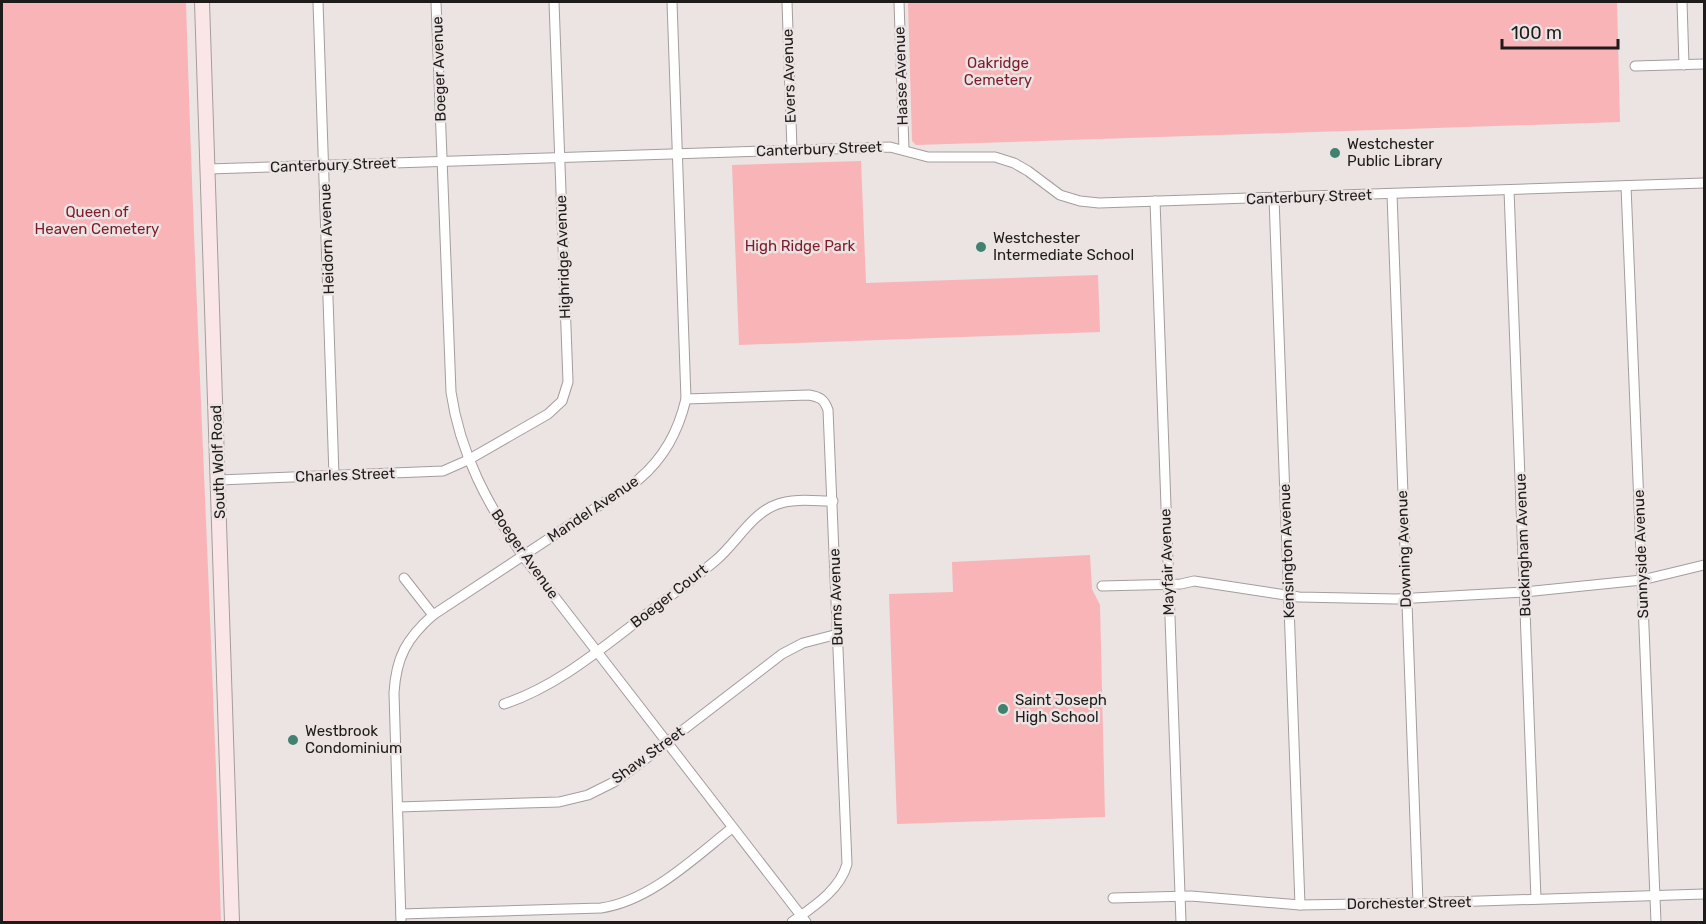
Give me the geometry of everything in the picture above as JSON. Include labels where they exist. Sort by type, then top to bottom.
[{"type":"main road","name":"South Wolf Road","points":[[202,2],[232,922]]},
{"type":"street","name":"Heidorn Avenue","points":[[318,2],[334,476]]},
{"type":"street","name":"Boeger Avenue","points":[[436,2],[451,392],[458,432],[468,460],[494,514],[523,556],[803,919]]},
{"type":"street","name":"Highridge Avenue","points":[[468,460],[548,414],[557,407],[566,393],[568,382],[554,2]]},
{"type":"street","name":"Mandel Avenue","points":[[401,918],[395,680],[402,652],[409,639],[433,615],[650,470],[673,437],[686,399],[672,2]]},
{"type":"street","name":"Evers Avenue","points":[[787,2],[792,150]]},
{"type":"street","name":"Haase Avenue","points":[[899,2],[904,150]]},
{"type":"street","points":[[1682,2],[1684,64]]},
{"type":"street","points":[[1635,66],[1704,64]]},
{"type":"street","name":"Canterbury Street","points":[[207,169],[890,147],[928,157],[986,156],[1006,160],[1028,171],[1052,190],[1080,201],[1099,203],[1704,183]]},
{"type":"street","name":"Sunnyside Avenue","points":[[1626,186],[1656,922]]},
{"type":"street","name":"Buckingham Avenue","points":[[1509,190],[1536,899]]},
{"type":"street","name":"Downing Avenue","points":[[1392,194],[1419,903]]},
{"type":"street","name":"Kensington Avenue","points":[[1274,198],[1299,905]]},
{"type":"street","name":"Mayfair Avenue","points":[[1155,201],[1180,922]]},
{"type":"street","name":"Burns Avenue","points":[[686,399],[808,395],[819,397],[825,402],[828,410],[847,864],[842,878],[836,885],[803,919],[792,922]]},
{"type":"street","name":"Charles Street","points":[[219,480],[443,471],[468,460]]},
{"type":"street","name":"Boeger Court","points":[[504,704],[550,685],[597,652],[715,561],[757,516],[784,502],[833,501]]},
{"type":"street","points":[[1102,586],[1194,581],[1289,596],[1346,599],[1406,598],[1524,592],[1642,580],[1704,565]]},
{"type":"street","points":[[404,578],[433,615]]},
{"type":"street","name":"Shaw Street","points":[[398,807],[542,803],[588,795],[614,782],[782,654],[803,643],[838,634]]},
{"type":"street","points":[[401,918],[615,906],[644,894],[732,828]]},
{"type":"street","name":"Dorchester Street","points":[[1113,898],[1180,896],[1299,905],[1704,894]]},
{"type":"green space","name":"Queen of Heaven Cemetery","points":[[2,2],[186,2],[221,922],[2,922]]},
{"type":"green space","name":"Oakridge Cemetery","points":[[908,2],[1617,2],[1620,122],[916,145],[912,141]]},
{"type":"green space","name":"High Ridge Park","points":[[861,161],[866,283],[1098,275],[1100,332],[739,345],[732,165]]},
{"type":"green space","points":[[1090,555],[1092,589],[1100,605],[1105,817],[897,824],[889,594],[953,592],[952,562]]},
{"type":"place","name":"Westchester Public Library","points":[[1335,153]]},
{"type":"place","name":"Westchester Intermediate School","points":[[981,247]]},
{"type":"place","name":"Saint Joseph High School","points":[[1003,709]]},
{"type":"place","name":"Westbrook Condominium","points":[[293,740]]}]
